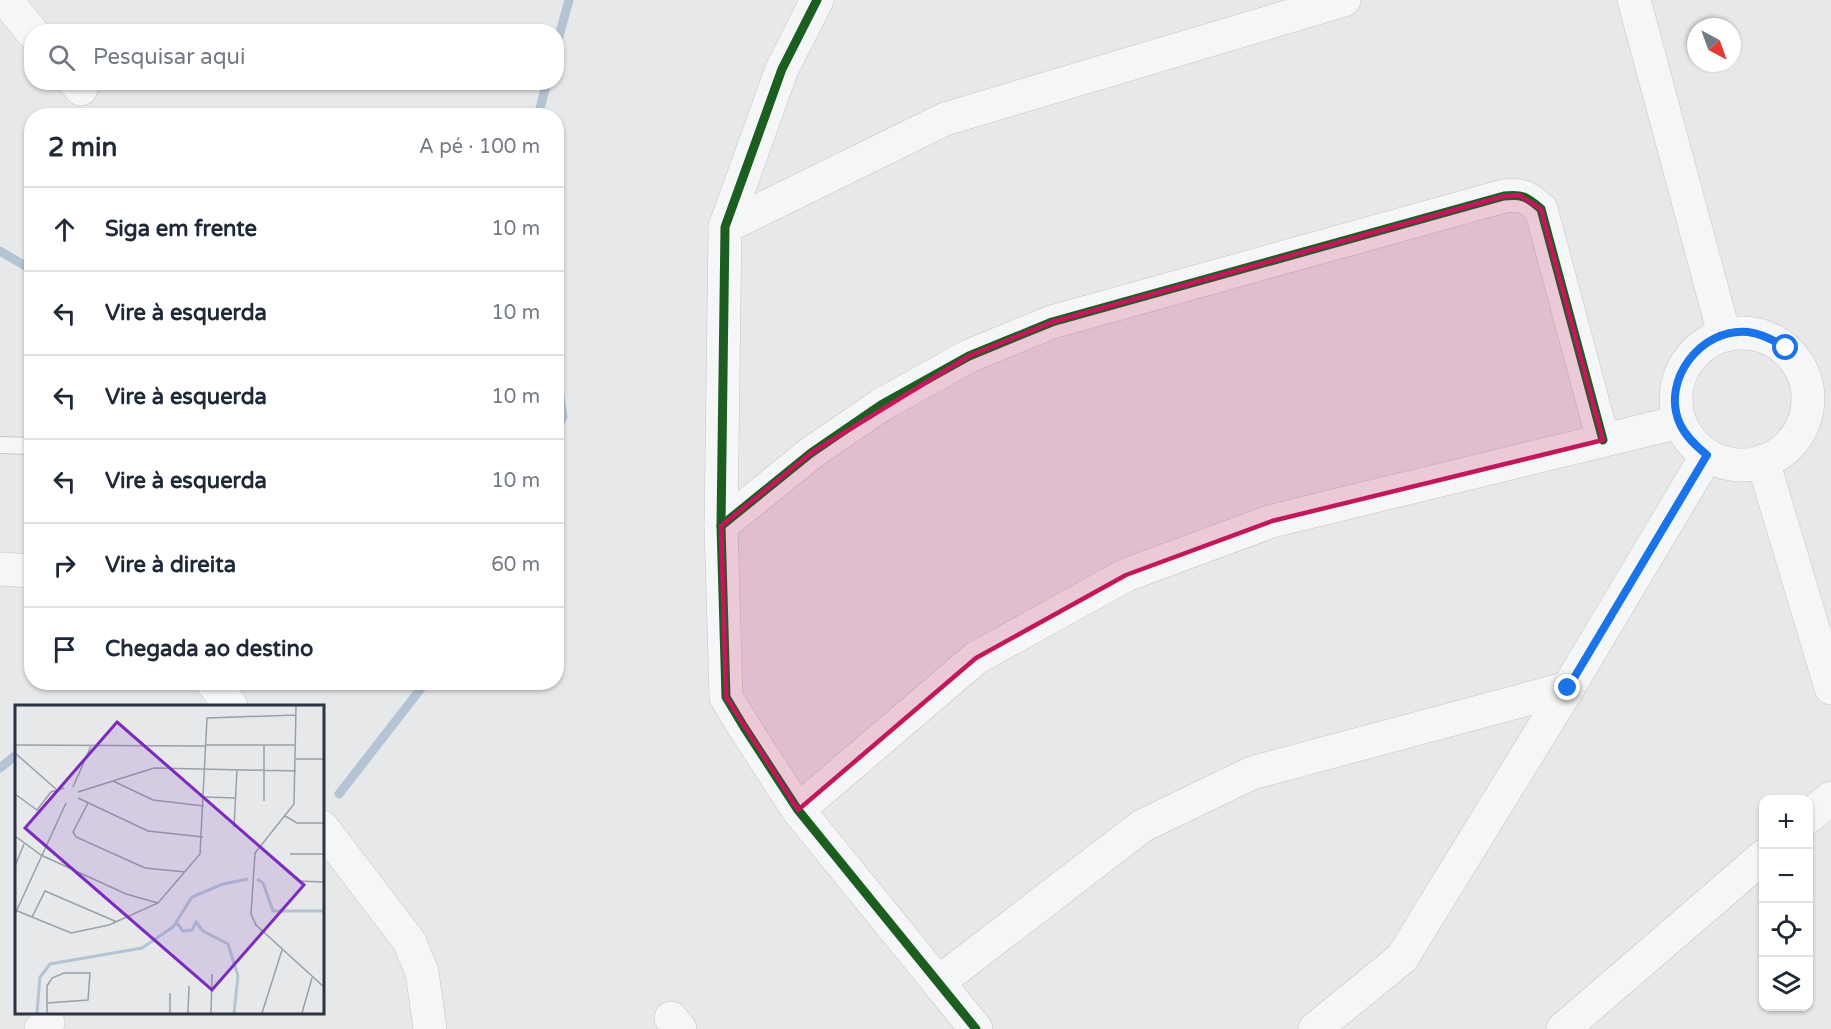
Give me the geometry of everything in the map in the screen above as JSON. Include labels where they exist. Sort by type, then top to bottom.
[{"type":"street","points":[[6,0],[26,24]]},
{"type":"street","points":[[817,0],[782,69],[725,227],[721,526],[726,697],[798,810],[976,1029]]},
{"type":"street","points":[[725,227],[945,119],[1344,0]]},
{"type":"street","points":[[1634,0],[1724,334]]},
{"type":"street","points":[[721,526],[811,453],[881,405],[969,356],[1052,322],[1504,196],[1520,195],[1530,199],[1541,209],[1603,441]]},
{"type":"street","points":[[1746,332],[1768,337],[1786,348],[1800,366],[1808,386],[1808,408],[1801,429],[1789,447],[1770,459],[1749,465],[1727,464],[1707,455],[1690,441],[1679,422],[1675,400],[1678,379],[1688,359],[1704,344],[1724,334],[1746,332]]},
{"type":"street","points":[[1808,408],[1831,384]]},
{"type":"street","points":[[798,810],[976,658],[1126,575],[1272,521],[1679,422]]},
{"type":"street","points":[[1315,1029],[1402,958],[1568,688],[1707,455]]},
{"type":"street","points":[[1762,461],[1831,688]]},
{"type":"street","points":[[0,569],[24,570]]},
{"type":"street","points":[[939,982],[1142,826],[1252,773],[1568,688]]},
{"type":"street","points":[[218,690],[230,705]]},
{"type":"street","points":[[1813,814],[1831,798]]},
{"type":"street","points":[[324,830],[409,941],[422,972],[430,1029]]},
{"type":"street","points":[[1563,1029],[1759,860]]},
{"type":"lane","points":[[0,445],[24,446]]},
{"type":"highlighted area","points":[[1519,195],[1541,209],[1603,440],[1272,521],[1126,575],[976,658],[798,810],[726,697],[721,526],[811,453],[969,356],[1052,322],[1504,196]]},
{"type":"waterway","points":[[562,24],[569,0]]},
{"type":"waterway","points":[[540,108],[545,90]]},
{"type":"waterway","points":[[0,251],[24,265]]},
{"type":"waterway","points":[[339,794],[420,690]]},
{"type":"waterway","points":[[0,768],[15,756]]},
{"type":"cycle path","points":[[817,0],[782,69],[725,227],[721,526],[726,697],[798,810],[976,1029]]},
{"type":"cycle path","points":[[721,526],[811,453],[881,405],[969,356],[1052,322],[1504,196],[1524,197],[1541,209],[1603,440]]},
{"type":"route","points":[[1568,688],[1707,455],[1690,441],[1679,422],[1675,400],[1678,379],[1688,359],[1704,344],[1724,334],[1746,332],[1768,337],[1786,348]]}]
